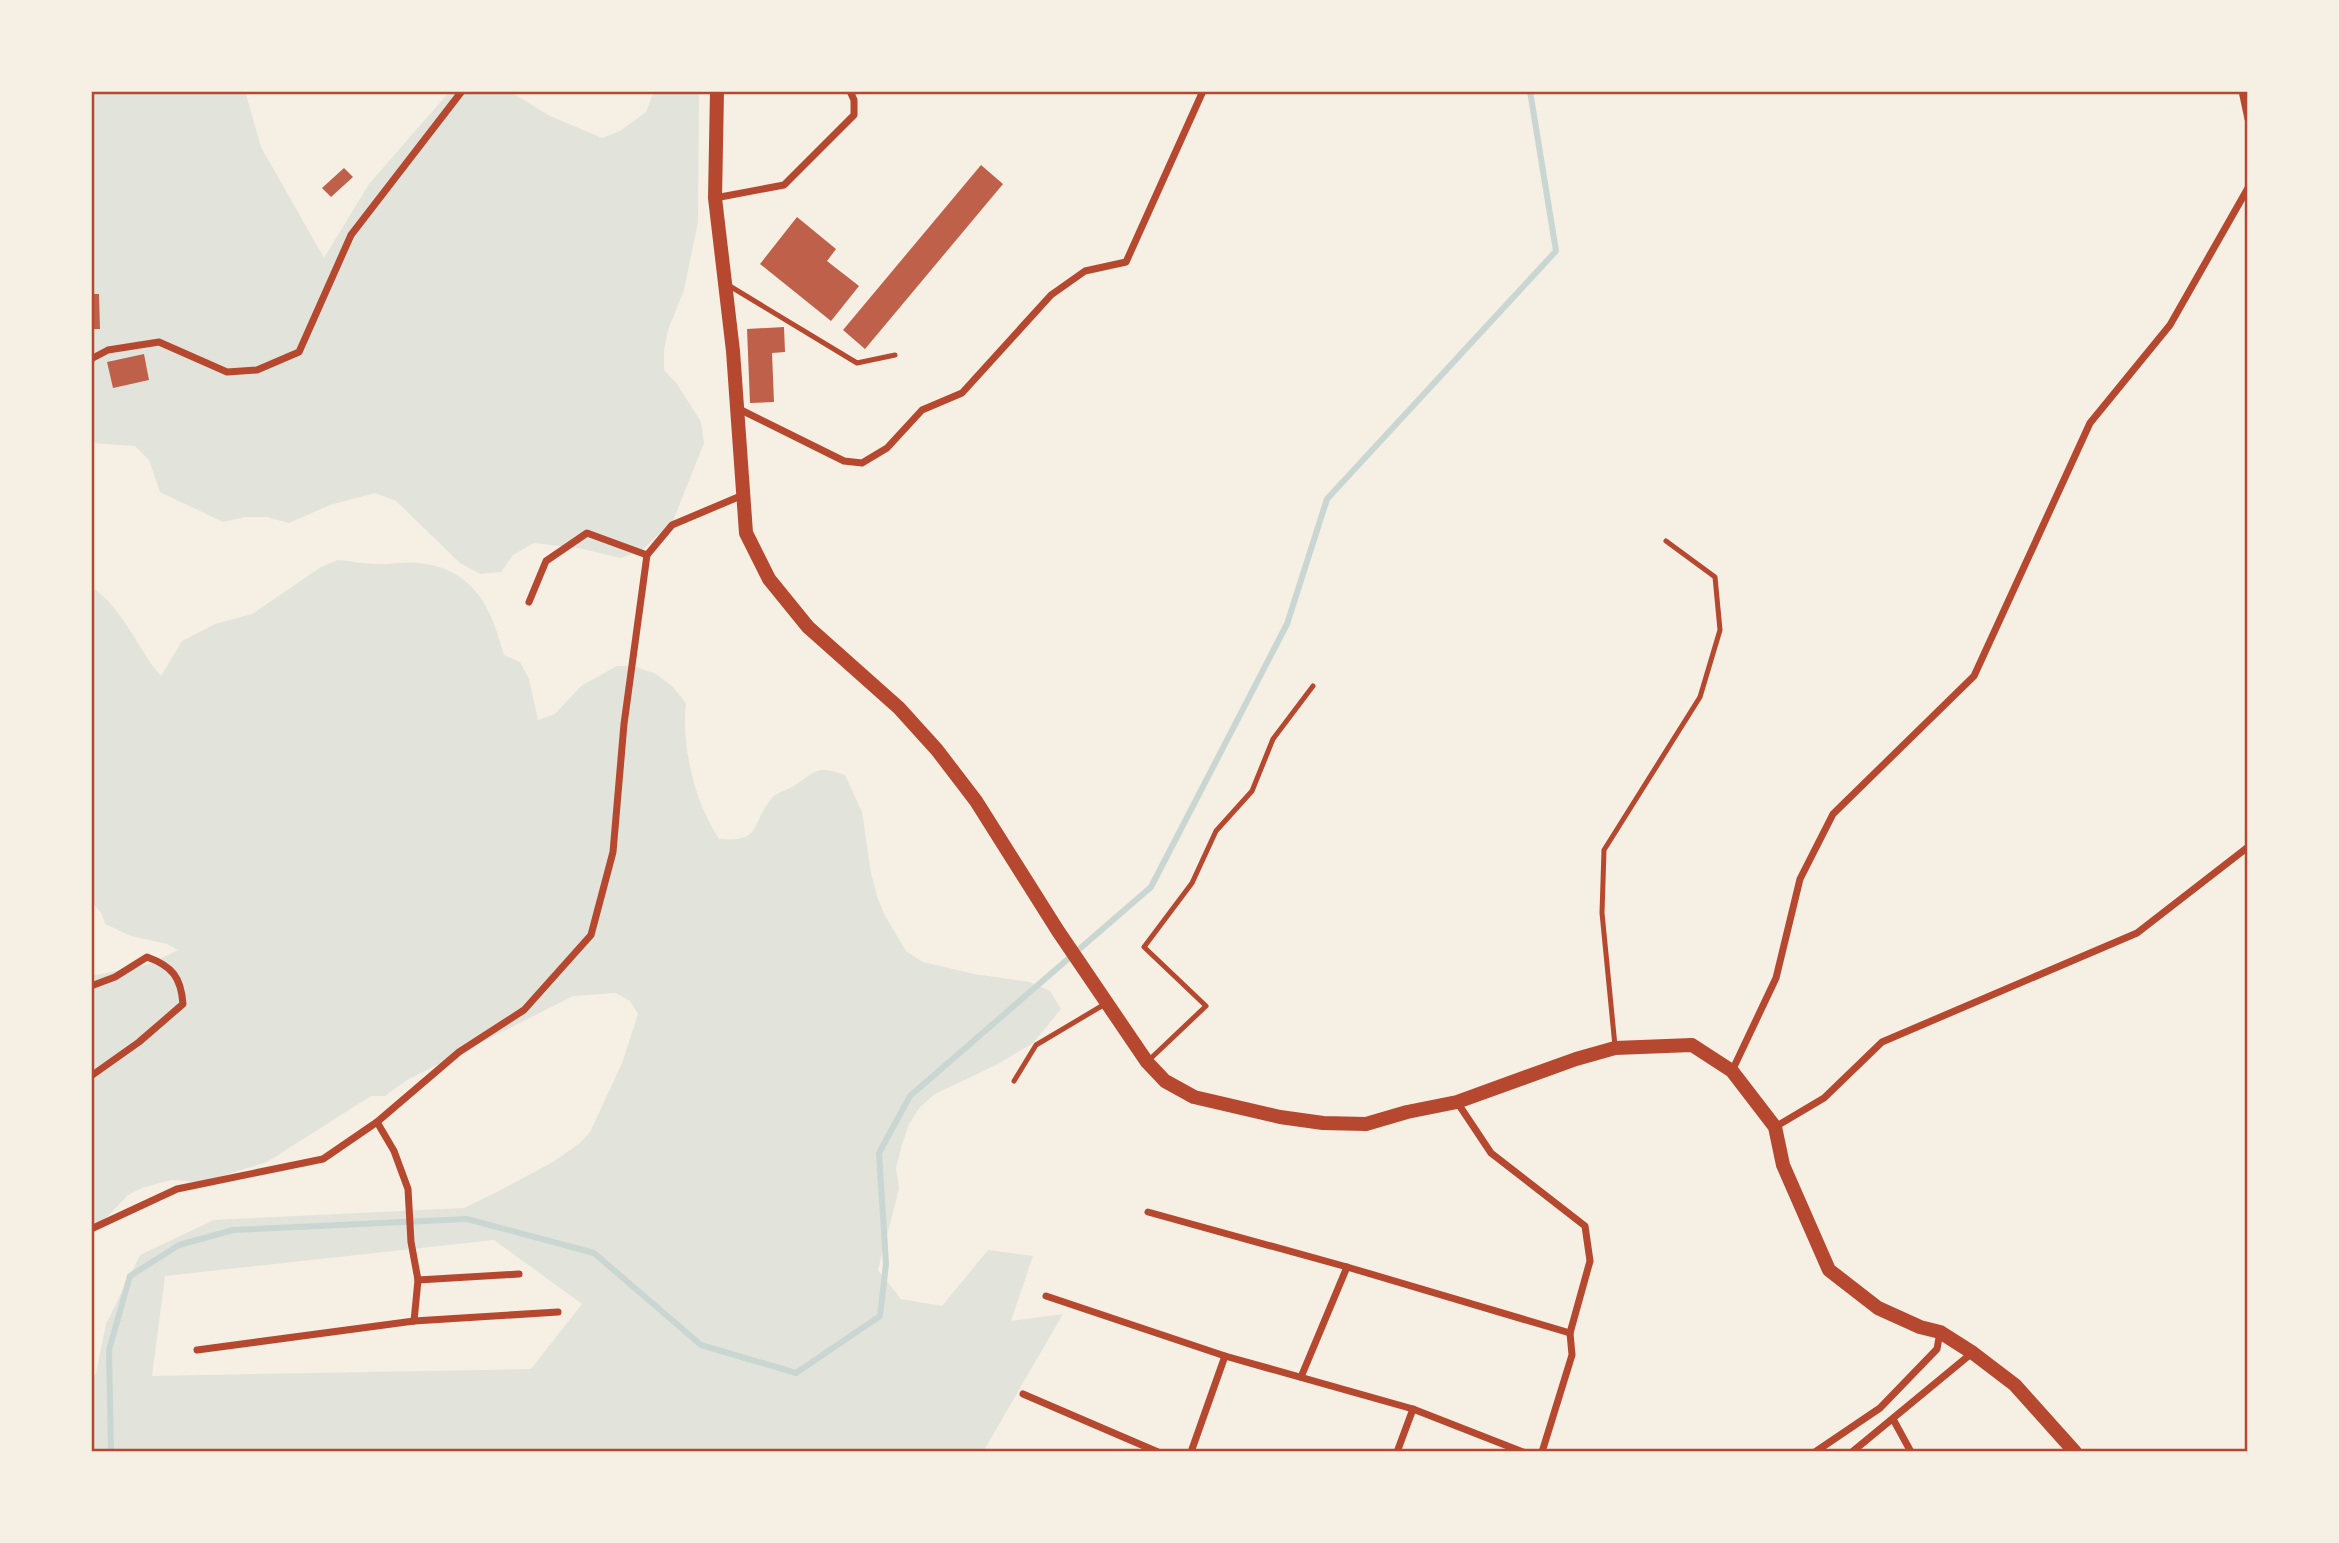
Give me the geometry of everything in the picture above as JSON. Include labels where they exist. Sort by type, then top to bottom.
[{"type":"main road","points":[[717,91],[715,198],[737,408],[746,533],[769,579],[808,627],[899,708],[937,750],[976,801],[1058,931],[1147,1062],[1165,1081],[1194,1097],[1239,1109],[1323,1123],[1366,1124],[1457,1102],[1576,1059],[1615,1048],[1692,1045],[1732,1071],[1775,1127],[1783,1165],[1829,1270],[1878,1308],[1920,1327],[1940,1332],[1973,1353],[2015,1385],[2075,1452]]},
{"type":"street","points":[[91,359],[108,350],[159,342],[227,372],[257,370],[299,352],[351,235],[462,91]]},
{"type":"street","points":[[715,198],[784,185],[854,115],[850,91]]},
{"type":"street","points":[[737,408],[844,461],[862,463],[887,448],[922,410],[962,393],[1051,295],[1085,271],[1126,261],[1203,91]]},
{"type":"street","points":[[2242,91],[2248,119]]},
{"type":"street","points":[[1732,1071],[1776,978],[1800,878],[1833,814],[1974,676],[2090,423],[2170,325],[2248,188]]},
{"type":"street","points":[[91,1228],[177,1189],[323,1159],[377,1122],[459,1052],[524,1010],[591,935],[613,852],[624,724],[647,555],[672,525],[744,495]]},
{"type":"street","points":[[528,602],[546,561],[587,533],[647,555]]},
{"type":"street","points":[[1775,1127],[1824,1098],[1882,1042],[2137,933],[2248,847]]},
{"type":"street","points":[[91,986],[116,977],[147,957],[165,964],[181,985],[183,1004],[139,1042],[91,1076]]},
{"type":"street","points":[[1457,1102],[1491,1153],[1585,1226],[1590,1261],[1570,1333],[1572,1355],[1542,1452]]},
{"type":"street","points":[[377,1122],[394,1151],[408,1189],[411,1242],[418,1280],[414,1321]]},
{"type":"street","points":[[1148,1212],[1570,1333]]},
{"type":"street","points":[[1300,1377],[1347,1267]]},
{"type":"street","points":[[418,1280],[519,1274]]},
{"type":"street","points":[[1046,1296],[1225,1356],[1413,1409],[1523,1452]]},
{"type":"street","points":[[197,1350],[414,1321],[558,1312]]},
{"type":"street","points":[[1815,1452],[1880,1408],[1937,1349],[1940,1332]]},
{"type":"street","points":[[1852,1452],[1973,1353]]},
{"type":"street","points":[[1191,1452],[1225,1356]]},
{"type":"street","points":[[1024,1394],[1158,1452]]},
{"type":"street","points":[[1397,1452],[1413,1409]]},
{"type":"street","points":[[1894,1419],[1911,1452]]},
{"type":"lane","points":[[725,284],[857,363],[895,355]]},
{"type":"lane","points":[[1615,1048],[1602,913],[1604,850],[1700,697],[1720,630],[1715,577],[1667,541]]},
{"type":"lane","points":[[1147,1062],[1206,1006],[1144,947],[1192,883],[1216,831],[1252,790],[1273,739],[1313,686]]},
{"type":"lane","points":[[1014,1081],[1036,1045],[1108,1002]]},
{"type":"shaded area","points":[[91,91],[245,91],[261,147],[324,258],[369,184],[450,91],[509,91],[550,116],[602,138],[620,131],[646,112],[654,91],[699,91],[698,222],[684,290],[668,330],[664,370],[677,384],[701,422],[704,443],[673,521],[642,550],[621,558],[578,548],[534,543],[513,555],[501,572],[480,574],[460,563],[396,501],[375,493],[330,505],[289,523],[267,517],[245,517],[223,522],[160,492],[149,460],[135,446],[91,443]]},
{"type":"shaded area","points":[[338,560],[371,564],[419,563],[454,573],[467,582],[486,606],[504,655],[520,662],[529,679],[538,720],[555,714],[581,686],[617,666],[634,666],[656,674],[672,686],[686,703],[686,737],[692,774],[703,809],[719,839],[743,838],[750,834],[775,795],[816,772],[827,770],[845,775],[862,812],[877,896],[884,914],[906,951],[923,962],[974,974],[1030,982],[1050,991],[1061,1009],[1033,1043],[996,1065],[935,1094],[920,1107],[909,1124],[896,1168],[899,1189],[878,1270],[901,1299],[942,1306],[988,1250],[1033,1256],[1011,1321],[1063,1314],[983,1452],[91,1452],[91,1383],[96,1373],[106,1324],[140,1255],[214,1220],[464,1208],[553,1162],[580,1143],[590,1132],[622,1063],[638,1014],[630,1001],[616,993],[573,996],[407,1080],[385,1096],[371,1096],[267,1162],[202,1182],[171,1180],[142,1188],[128,1195],[91,1234],[91,976],[150,964],[178,950],[167,944],[131,936],[105,924],[102,914],[91,901],[91,587],[112,605],[161,676],[182,641],[215,624],[252,614],[321,567]],"holes":[[[494,1240],[582,1304],[531,1369],[152,1376],[165,1276]]]},
{"type":"building","points":[[981,165],[1003,184],[865,349],[843,330]]},
{"type":"building","points":[[344,168],[353,177],[331,197],[322,188]]},
{"type":"building","points":[[797,217],[836,249],[827,261],[859,286],[831,321],[760,264]]},
{"type":"building","points":[[91,294],[99,294],[100,329],[91,329]]},
{"type":"building","points":[[784,327],[785,352],[772,353],[774,402],[750,403],[747,329]]},
{"type":"building","points":[[144,354],[149,380],[113,388],[107,362]]},
{"type":"waterway","points":[[111,1452],[109,1350],[130,1276],[179,1245],[233,1230],[467,1219],[594,1253],[701,1345],[796,1373],[880,1316],[886,1264],[879,1153],[910,1096],[1151,887],[1287,624],[1327,499],[1556,251],[1530,91]]}]
